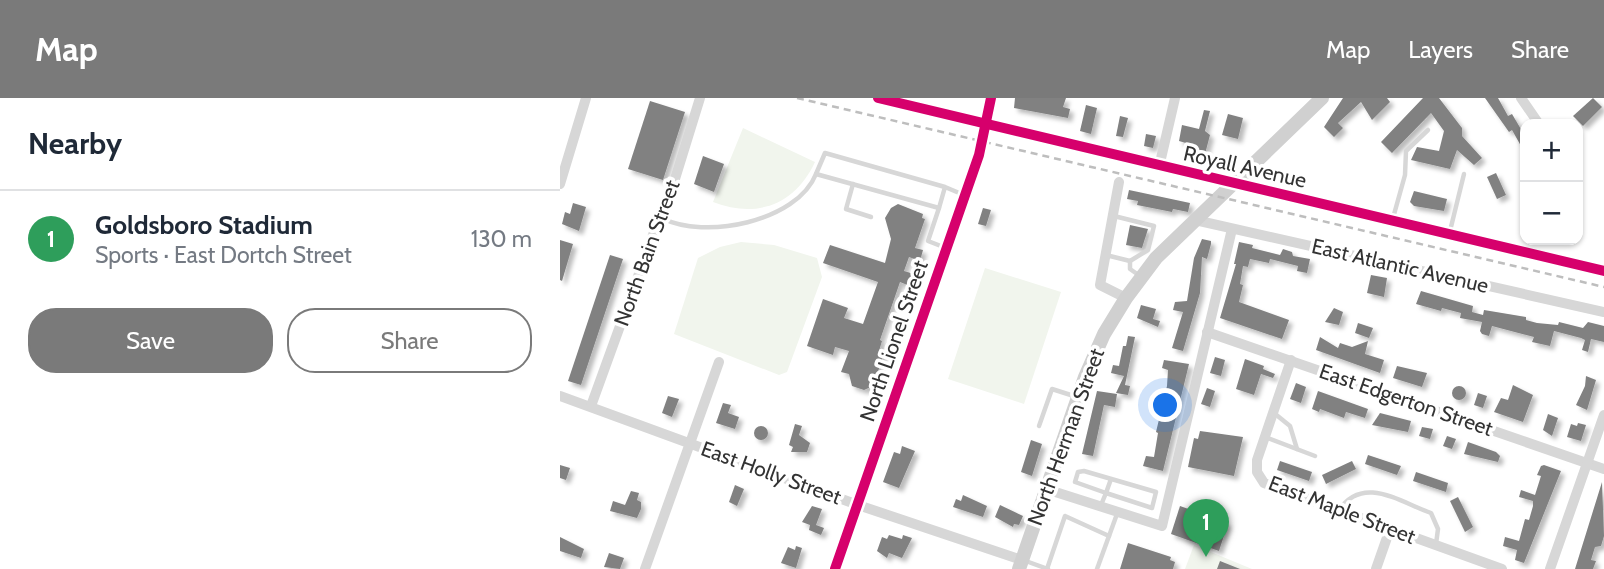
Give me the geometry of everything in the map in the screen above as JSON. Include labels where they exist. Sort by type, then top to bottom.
[{"type":"main road","name":"North Herman Street","points":[[1021,564],[1078,397],[1104,334],[1126,298],[1195,220],[1322,98]]},
{"type":"street","points":[[560,184],[586,98]]},
{"type":"street","name":"North Bain Street","points":[[591,406],[661,217],[700,98]]},
{"type":"street","name":"Royall Avenue","points":[[878,98],[1604,271]]},
{"type":"street","points":[[986,124],[991,98]]},
{"type":"street","points":[[1159,167],[1175,98]]},
{"type":"street","points":[[1521,98],[1536,119]]},
{"type":"street","name":"North Lionel Street","points":[[835,569],[965,195],[986,124]]},
{"type":"street","points":[[1119,182],[1100,285],[1126,298]]},
{"type":"street","name":"East Atlantic Avenue","points":[[1195,220],[1604,312]]},
{"type":"street","points":[[1046,489],[1163,526],[1232,229]]},
{"type":"street","name":"East Edgerton Street","points":[[1207,332],[1604,469]]},
{"type":"street","name":"East Maple Street","points":[[1291,360],[1257,460],[1257,472],[1264,484],[1503,569]]},
{"type":"street","points":[[645,569],[719,362]]},
{"type":"street","name":"East Holly Street","points":[[560,396],[1021,564]]},
{"type":"street","points":[[1550,569],[1604,415]]},
{"type":"street","points":[[1376,569],[1390,529]]},
{"type":"lane","points":[[1392,222],[1405,175],[1406,151],[1428,130]]},
{"type":"lane","points":[[661,217],[697,229],[769,215],[790,207],[804,196],[825,153],[965,195]]},
{"type":"lane","points":[[816,174],[939,208]]},
{"type":"lane","points":[[1449,235],[1464,174]]},
{"type":"lane","points":[[853,184],[846,209],[871,217]]},
{"type":"lane","points":[[945,187],[928,241],[946,248]]},
{"type":"lane","points":[[1106,255],[1130,261],[1148,250],[1154,226],[1113,216]]},
{"type":"lane","points":[[1130,261],[1130,269],[1142,278]]},
{"type":"lane","points":[[1039,426],[1052,390],[1078,397]]},
{"type":"lane","points":[[1273,412],[1290,426],[1297,449]]},
{"type":"lane","points":[[1265,437],[1315,456]]},
{"type":"lane","points":[[1156,492],[1152,508],[1075,482],[1078,472],[1170,495]]},
{"type":"lane","points":[[1100,506],[1111,479]]},
{"type":"lane","points":[[1339,510],[1348,497],[1368,490],[1431,513],[1438,529],[1436,545]]},
{"type":"lane","points":[[1097,569],[1117,512]]},
{"type":"lane","points":[[1021,564],[1047,569],[1065,516],[1109,536]]},
{"type":"shaded area","points":[[743,128],[815,162],[797,189],[773,204],[744,209],[713,202]]},
{"type":"shaded area","points":[[741,242],[774,245],[817,258],[822,277],[787,372],[779,375],[674,334],[698,258],[720,247]]},
{"type":"shaded area","points":[[985,268],[1061,292],[1024,404],[948,379]]},
{"type":"shaded area","points":[[1194,545],[1252,569],[1185,569]]},
{"type":"building","points":[[1015,98],[1066,98],[1063,107],[1070,109],[1068,118],[1014,108]]},
{"type":"building","points":[[1343,98],[1387,98],[1390,102],[1372,120],[1361,102],[1338,123],[1343,128],[1334,137],[1324,127]]},
{"type":"building","points":[[1423,98],[1439,98],[1462,128],[1462,136],[1482,158],[1474,165],[1457,150],[1450,169],[1411,160],[1417,147],[1439,151],[1444,131],[1431,113],[1392,153],[1381,142]]},
{"type":"building","points":[[1485,98],[1498,98],[1508,116],[1512,114],[1520,128],[1520,144],[1512,130],[1509,132]]},
{"type":"building","points":[[1593,98],[1602,107],[1583,126],[1583,119],[1573,116]]},
{"type":"building","points":[[650,101],[685,112],[663,180],[628,169]]},
{"type":"building","points":[[1086,105],[1097,108],[1091,134],[1080,131]]},
{"type":"building","points":[[1204,110],[1210,111],[1205,131],[1210,135],[1205,154],[1196,152],[1196,146],[1179,141],[1182,125],[1199,129]]},
{"type":"building","points":[[1228,114],[1243,118],[1238,139],[1222,135]]},
{"type":"building","points":[[1120,116],[1128,118],[1123,137],[1116,136]]},
{"type":"building","points":[[1146,134],[1156,136],[1153,148],[1144,146]]},
{"type":"building","points":[[703,156],[724,164],[714,192],[694,184]]},
{"type":"building","points":[[1496,173],[1506,195],[1497,199],[1487,177]]},
{"type":"building","points":[[1129,190],[1190,203],[1188,212],[1173,209],[1172,212],[1137,205],[1138,201],[1127,199]]},
{"type":"building","points":[[1414,191],[1447,199],[1444,211],[1414,206],[1410,202]]},
{"type":"building","points":[[573,203],[586,207],[579,231],[562,224],[565,212],[570,214]]},
{"type":"building","points":[[898,204],[923,214],[922,218],[925,219],[915,248],[923,250],[920,261],[909,257],[904,271],[914,274],[910,286],[900,282],[880,340],[879,351],[884,354],[873,386],[864,390],[852,386],[849,374],[841,372],[849,351],[835,347],[833,355],[807,346],[823,299],[848,308],[844,318],[863,324],[878,282],[823,263],[830,245],[885,263],[891,239],[885,218],[891,208]]},
{"type":"building","points":[[983,208],[991,210],[986,226],[978,224]]},
{"type":"building","points":[[1130,225],[1148,229],[1142,248],[1126,245]]},
{"type":"building","points":[[1202,239],[1211,241],[1211,244],[1207,259],[1202,257],[1200,293],[1183,351],[1172,348],[1183,312],[1173,310],[1175,302],[1187,301],[1194,258]]},
{"type":"building","points":[[560,240],[573,244],[562,281],[560,280]]},
{"type":"building","points":[[1239,242],[1280,255],[1283,249],[1292,252],[1293,256],[1310,259],[1307,273],[1297,271],[1298,266],[1270,259],[1269,263],[1250,259],[1248,267],[1243,266],[1239,302],[1289,320],[1282,339],[1220,318],[1236,264]]},
{"type":"building","points":[[610,255],[623,259],[581,385],[568,381]]},
{"type":"building","points":[[1371,275],[1387,278],[1384,297],[1367,293]]},
{"type":"building","points":[[1421,291],[1473,306],[1472,312],[1483,315],[1484,310],[1526,317],[1526,320],[1537,323],[1558,325],[1559,322],[1583,328],[1588,322],[1604,326],[1604,342],[1591,339],[1588,352],[1582,350],[1585,340],[1554,331],[1550,346],[1532,342],[1534,337],[1492,326],[1489,336],[1480,331],[1482,322],[1460,318],[1461,313],[1416,304]]},
{"type":"building","points":[[1141,305],[1156,309],[1153,319],[1160,321],[1158,327],[1137,318]]},
{"type":"building","points":[[1334,308],[1343,312],[1339,325],[1325,322]]},
{"type":"building","points":[[1358,323],[1373,328],[1369,338],[1355,333]]},
{"type":"building","points":[[1128,336],[1135,337],[1125,385],[1130,386],[1128,395],[1116,393],[1124,376],[1111,373],[1113,365],[1119,366]]},
{"type":"building","points":[[1320,337],[1338,348],[1340,343],[1352,347],[1368,341],[1365,354],[1384,360],[1380,373],[1316,350]]},
{"type":"building","points":[[1215,357],[1225,360],[1221,376],[1210,373]]},
{"type":"building","points":[[1245,359],[1264,366],[1263,369],[1275,374],[1273,378],[1261,374],[1254,395],[1236,389]]},
{"type":"building","points":[[1164,360],[1189,364],[1163,471],[1143,466],[1146,456],[1154,457],[1156,432],[1167,386],[1168,370],[1162,368]]},
{"type":"building","points":[[1397,366],[1427,373],[1422,387],[1393,378]]},
{"type":"building","points":[[1586,376],[1596,380],[1587,410],[1576,405],[1585,386]]},
{"type":"building","points":[[1296,383],[1306,387],[1301,403],[1290,399]]},
{"type":"building","points":[[1513,385],[1533,395],[1523,422],[1494,412],[1501,398],[1508,400]]},
{"type":"building","points":[[1459,386],[1464,388],[1464,398],[1459,400],[1454,398],[1452,393],[1454,388]]},
{"type":"building","points":[[1207,388],[1215,391],[1210,407],[1201,404]]},
{"type":"building","points":[[1097,391],[1117,394],[1115,407],[1104,405],[1093,456],[1082,454]]},
{"type":"building","points":[[1318,391],[1368,409],[1365,418],[1346,412],[1344,418],[1320,409],[1319,412],[1312,409]]},
{"type":"building","points":[[1478,393],[1487,396],[1483,408],[1474,405]]},
{"type":"building","points":[[668,396],[679,399],[672,417],[662,413]]},
{"type":"building","points":[[723,403],[731,405],[728,413],[739,417],[735,429],[716,423]]},
{"type":"building","points":[[1380,413],[1411,421],[1408,432],[1372,425]]},
{"type":"building","points":[[1548,414],[1558,418],[1552,436],[1543,430]]},
{"type":"building","points":[[1578,423],[1586,425],[1581,441],[1567,437],[1571,424],[1577,426]]},
{"type":"building","points":[[795,424],[802,426],[799,435],[810,443],[807,452],[791,452],[793,447],[789,445]]},
{"type":"building","points":[[758,426],[764,426],[768,433],[764,440],[758,440],[754,436],[754,430]]},
{"type":"building","points":[[1422,427],[1433,429],[1430,439],[1419,436]]},
{"type":"building","points":[[1200,431],[1243,437],[1234,476],[1188,467],[1194,438],[1198,439]]},
{"type":"building","points":[[1447,436],[1456,439],[1452,449],[1443,446]]},
{"type":"building","points":[[1031,440],[1042,444],[1032,476],[1021,472]]},
{"type":"building","points":[[1468,442],[1496,452],[1500,456],[1498,462],[1464,454]]},
{"type":"building","points":[[902,446],[915,451],[899,488],[883,482],[894,452],[900,454]]},
{"type":"building","points":[[1368,455],[1401,466],[1397,475],[1365,464]]},
{"type":"building","points":[[1280,461],[1312,472],[1309,481],[1277,470]]},
{"type":"building","points":[[1352,461],[1356,469],[1326,484],[1322,475]]},
{"type":"building","points":[[560,465],[570,468],[566,480],[560,478]]},
{"type":"building","points":[[1544,465],[1561,471],[1524,563],[1515,560],[1517,550],[1503,546],[1505,537],[1519,541],[1525,519],[1529,520],[1533,506],[1533,501],[1519,497],[1521,490],[1535,495],[1541,476],[1537,475]]},
{"type":"building","points":[[1416,472],[1448,483],[1446,492],[1413,481]]},
{"type":"building","points":[[1602,482],[1604,536],[1601,546],[1595,547],[1591,560],[1596,561],[1593,569],[1575,569]]},
{"type":"building","points":[[735,485],[744,489],[737,506],[729,502]]},
{"type":"building","points":[[631,491],[639,493],[637,500],[641,502],[637,518],[610,511],[613,501],[625,505]]},
{"type":"building","points":[[963,495],[987,506],[983,517],[953,507],[956,499],[961,501]]},
{"type":"building","points":[[1458,497],[1473,527],[1465,532],[1450,501]]},
{"type":"building","points":[[1000,505],[1023,516],[1019,525],[1014,524],[1013,527],[995,517]]},
{"type":"building","points":[[812,506],[822,509],[816,525],[824,528],[821,535],[809,530],[810,525],[802,522]]},
{"type":"building","points":[[1180,506],[1228,523],[1219,551],[1171,534]]},
{"type":"building","points":[[889,535],[902,539],[903,535],[912,538],[902,558],[889,553],[887,558],[877,551],[882,537],[887,539]]},
{"type":"building","points":[[560,537],[584,549],[581,558],[560,551]]},
{"type":"building","points":[[1128,543],[1171,557],[1170,560],[1175,562],[1173,569],[1120,569]]},
{"type":"building","points":[[796,546],[802,548],[796,568],[781,563],[788,547],[795,550]]},
{"type":"building","points":[[609,553],[624,558],[620,569],[604,567]]},
{"type":"building","points":[[1220,561],[1240,569],[1217,569]]},
{"type":"railway","points":[[797,98],[1604,287]]},
{"type":"cycle path","points":[[878,98],[1604,271]]},
{"type":"cycle path","points":[[835,569],[979,155],[991,98]]},
{"type":"place","name":"Goldsboro Stadium","points":[[1206,557]]}]
